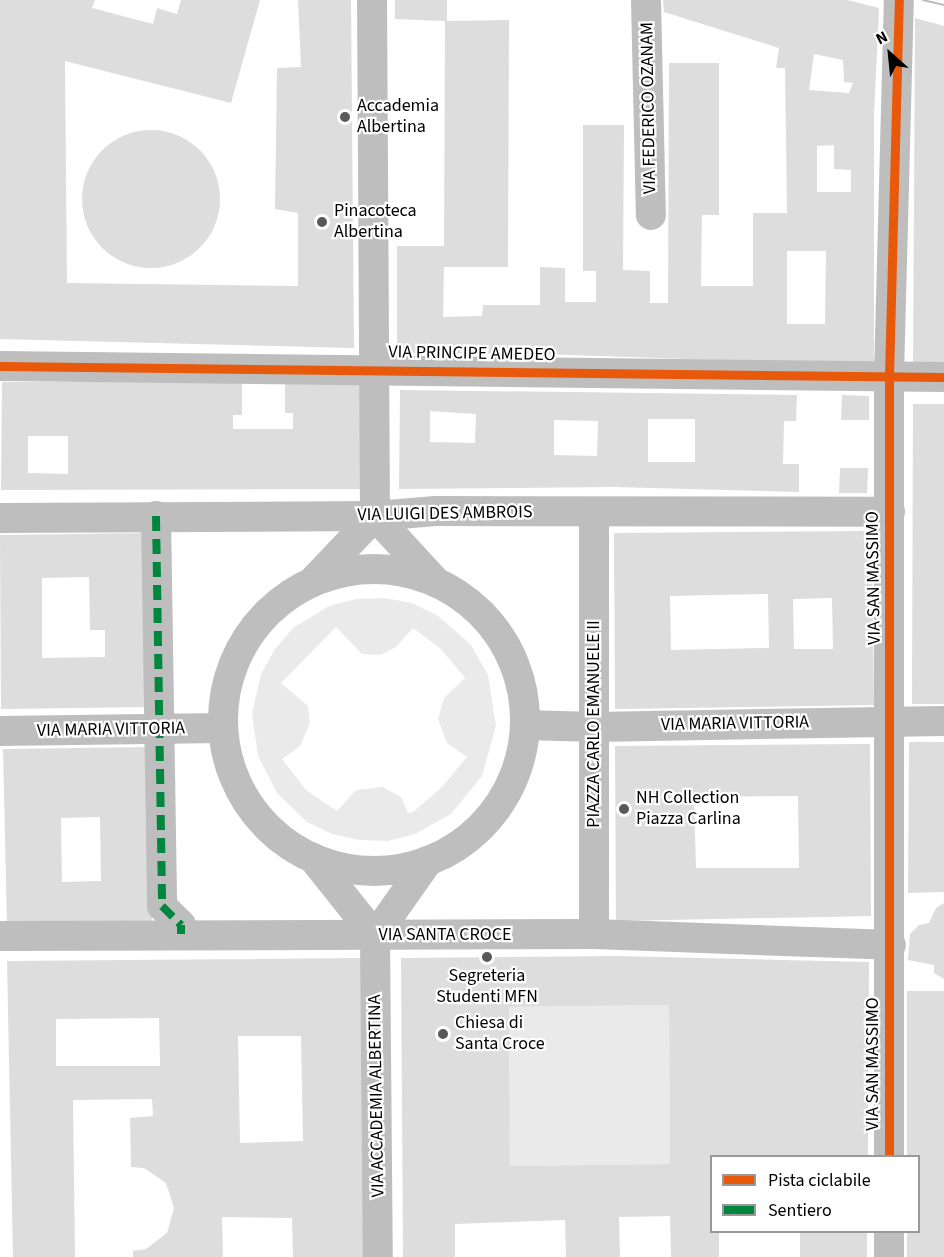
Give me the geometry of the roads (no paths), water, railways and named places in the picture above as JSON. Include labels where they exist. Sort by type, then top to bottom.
[{"type":"street","points":[[372,0],[375,516],[435,582]]},
{"type":"street","name":"VIA FEDERICO OZANAM","points":[[646,0],[651,215]]},
{"type":"street","name":"VIA SAN MASSIMO","points":[[889,1155],[891,721],[889,376],[899,0]]},
{"type":"street","name":"VIA PRINCIPE AMEDEO","points":[[0,366],[944,377]]},
{"type":"street","name":"VIA LUIGI DES AMBROIS","points":[[0,519],[375,516],[419,512],[594,514],[890,512]]},
{"type":"street","name":"PIAZZA CARLO EMANUELE II","points":[[594,514],[594,934]]},
{"type":"street","points":[[156,516],[162,906],[181,925],[181,934]]},
{"type":"street","points":[[310,584],[369,569],[409,573],[435,582],[471,604],[500,635],[518,674],[525,725],[522,754],[508,791],[467,840],[428,861],[369,871],[336,867],[313,858],[276,835],[255,811],[234,775],[223,728],[228,682],[239,652],[263,618],[310,584],[375,516]]},
{"type":"street","points":[[239,652],[328,595],[380,584],[429,596],[500,635]]},
{"type":"street","name":"VIA MARIA VITTORIA","points":[[525,725],[594,727],[944,721]]},
{"type":"street","name":"VIA MARIA VITTORIA","points":[[0,731],[223,728]]},
{"type":"street","points":[[255,811],[322,844],[356,855],[383,856],[424,847],[457,832],[508,791]]},
{"type":"street","points":[[313,858],[375,936],[428,861]]},
{"type":"street","name":"VIA SANTA CROCE","points":[[0,936],[594,934],[891,945]]},
{"type":"street","name":"VIA ACCADEMIA ALBERTINA","points":[[375,936],[378,1257]]},
{"type":"street","points":[[889,1233],[889,1257]]},
{"type":"tram line","points":[[923,0],[944,5]]},
{"type":"place","name":"Accademia Albertina","points":[[345,117]]},
{"type":"place","name":"Pinacoteca Albertina","points":[[322,222]]},
{"type":"place","name":"NH Collection Piazza Carlina","points":[[624,809]]},
{"type":"place","name":"Segreteria Studenti MFN","points":[[487,957]]},
{"type":"place","name":"Chiesa di Santa Croce","points":[[443,1034]]}]
